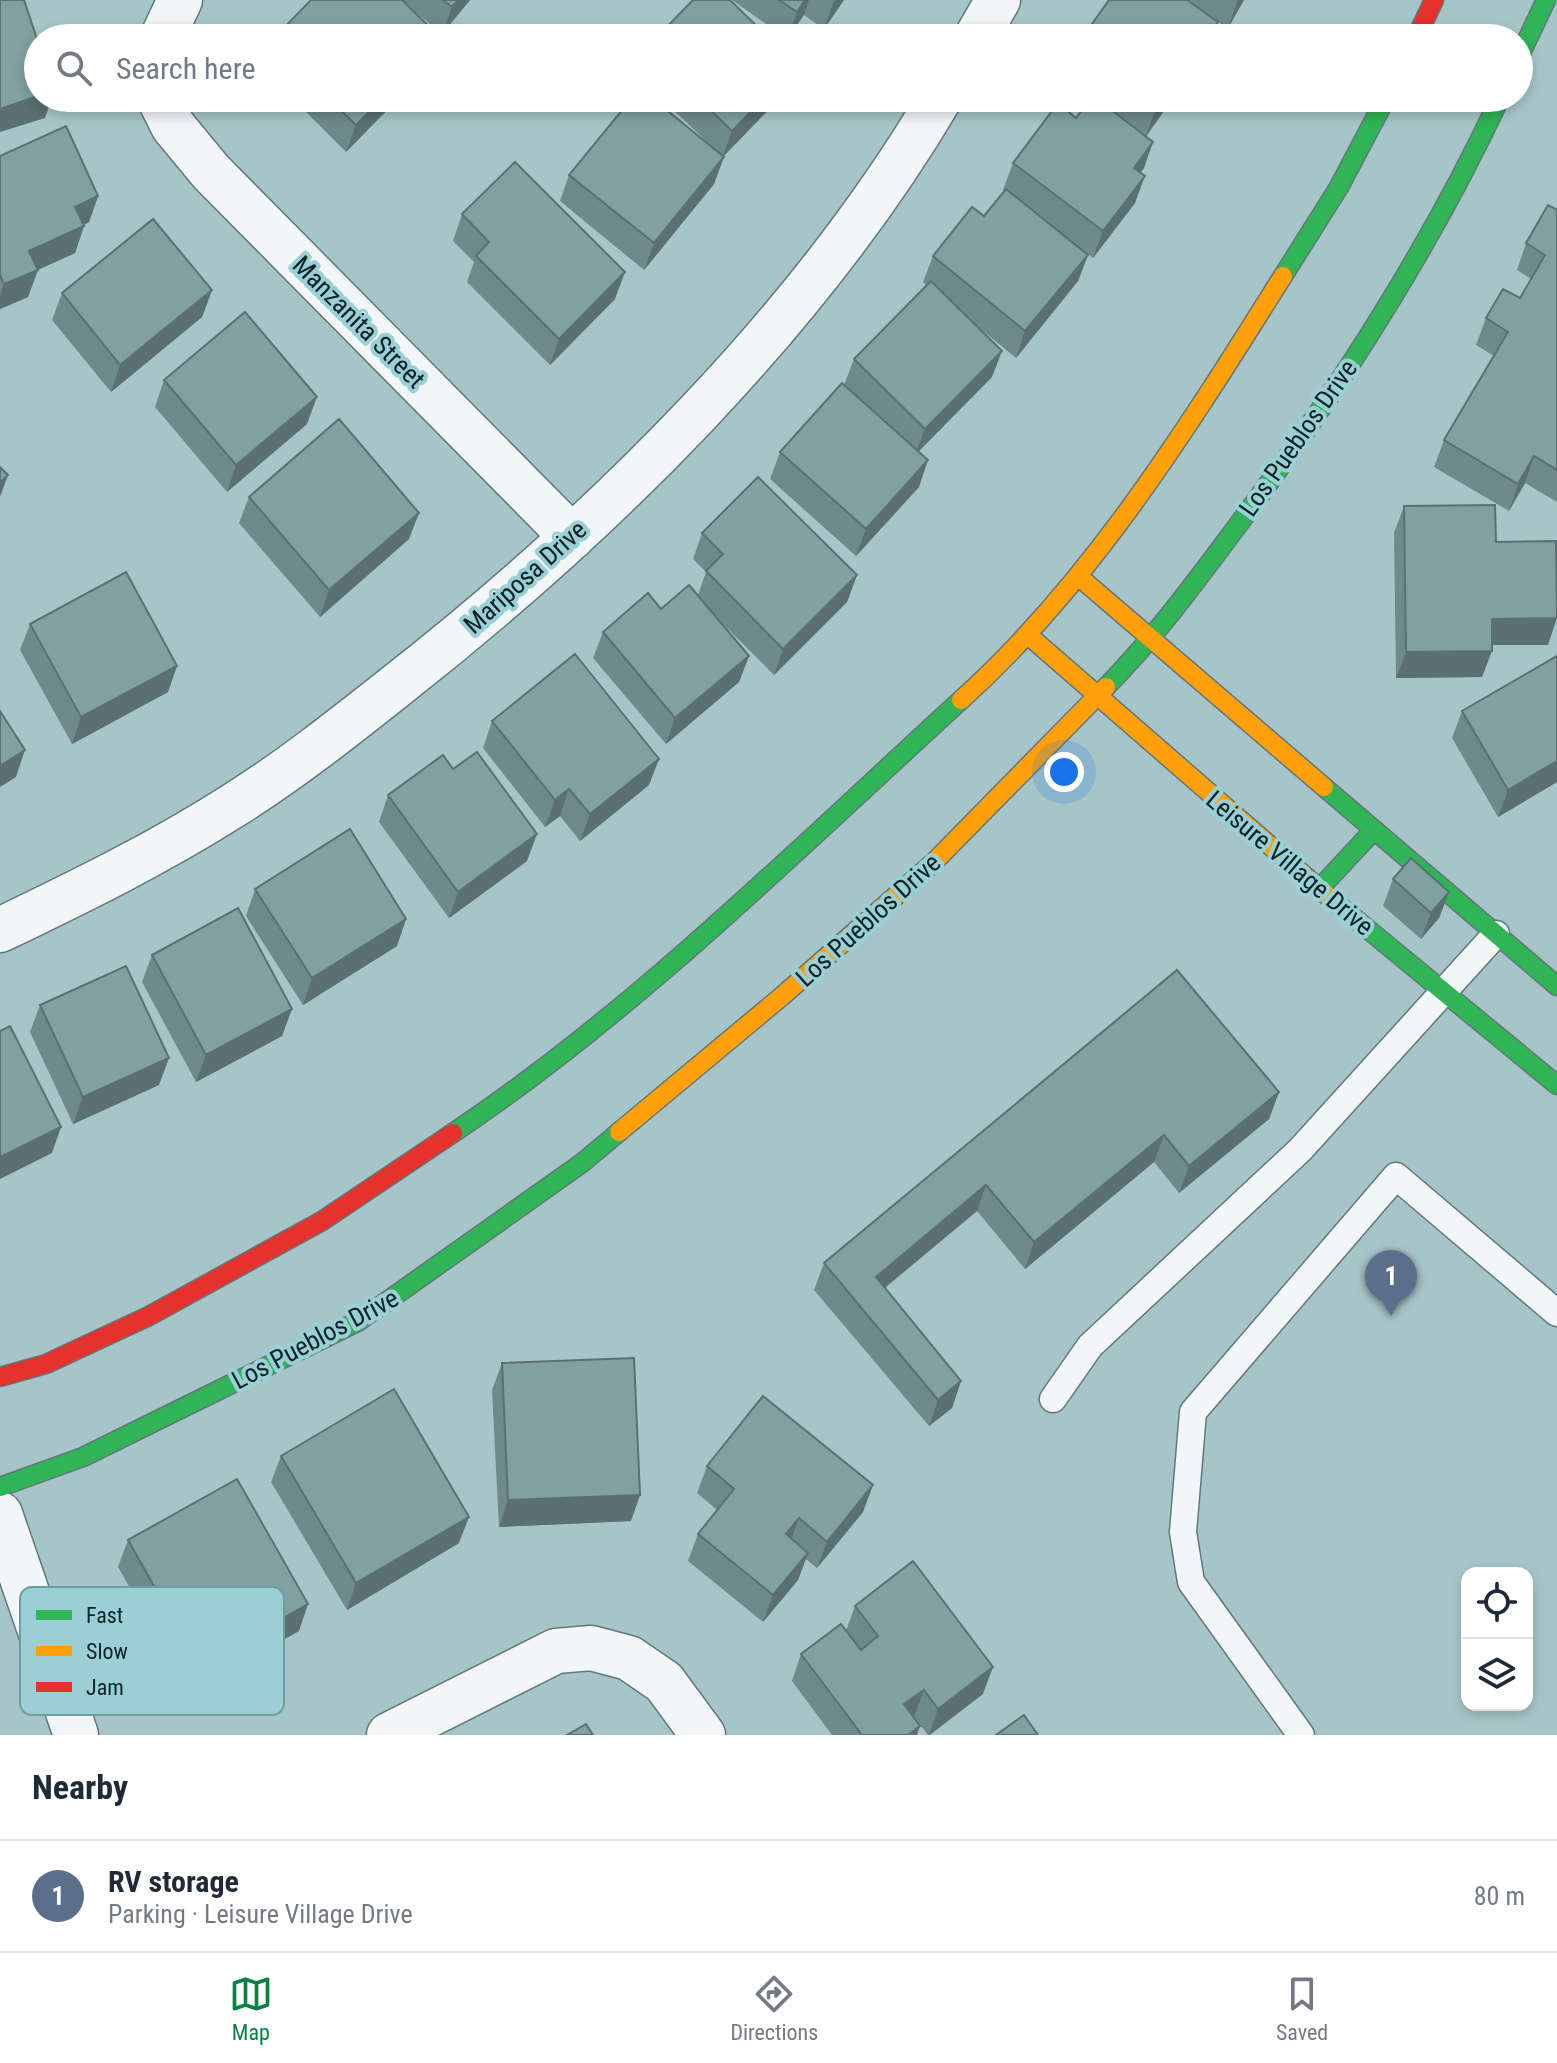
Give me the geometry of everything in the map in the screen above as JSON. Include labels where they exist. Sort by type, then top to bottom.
[{"type":"street","points":[[169,24],[180,0]]},
{"type":"street","points":[[984,24],[998,0]]},
{"type":"street","points":[[1423,24],[1434,0]]},
{"type":"street","points":[[1533,27],[1546,0]]},
{"type":"street","name":"Manzanita Street","points":[[166,112],[173,126],[211,172],[572,537]]},
{"type":"street","name":"Mariposa Drive","points":[[0,930],[125,870],[233,806],[342,729],[486,616],[572,537],[701,408],[824,268],[932,112]]},
{"type":"street","points":[[0,1377],[46,1364],[149,1316],[322,1221],[522,1087],[718,921],[1028,635],[1078,576],[1211,391],[1339,187],[1379,112]]},
{"type":"street","name":"Los Pueblos Drive","points":[[0,1487],[83,1457],[359,1321],[441,1266],[582,1163],[781,997],[933,863],[1153,639],[1298,444],[1395,293],[1466,171],[1493,112]]},
{"type":"street","points":[[1078,576],[1557,986]]},
{"type":"street","name":"Leisure Village Drive","points":[[1028,635],[1319,889],[1557,1085]]},
{"type":"street","points":[[1319,889],[1374,830]]},
{"type":"street","points":[[0,1514],[25,1587]]},
{"type":"street","points":[[389,1735],[556,1651],[591,1648],[629,1658],[664,1682],[703,1735]]},
{"type":"street","points":[[69,1715],[76,1735]]},
{"type":"lane","points":[[1053,1399],[1090,1346],[1300,1150],[1496,934]]},
{"type":"lane","points":[[1301,1735],[1191,1582],[1183,1532],[1193,1412],[1396,1176],[1557,1313]]},
{"type":"building","points":[[0,0],[24,0],[32,24],[24,24],[24,101],[0,109]]},
{"type":"building","points":[[311,0],[402,0],[427,24],[288,24]]},
{"type":"building","points":[[443,0],[458,0],[452,7]]},
{"type":"building","points":[[693,0],[730,0],[755,24],[670,24]]},
{"type":"building","points":[[779,0],[805,0],[797,12]]},
{"type":"building","points":[[1109,0],[1187,0],[1218,22],[1217,24],[1092,24]]},
{"type":"building","points":[[343,112],[369,112],[356,125]]},
{"type":"building","points":[[621,112],[669,112],[724,157],[654,243],[569,175]]},
{"type":"building","points":[[712,112],[750,112],[732,131]]},
{"type":"building","points":[[1051,112],[1069,112],[1076,118],[1080,112],[1114,112],[1153,142],[1134,168],[1145,176],[1103,231],[1013,163]]},
{"type":"building","points":[[66,126],[98,196],[75,207],[84,226],[29,251],[38,270],[4,284],[0,275],[0,156]]},
{"type":"building","points":[[515,162],[625,272],[559,339],[476,256],[489,242],[462,214]]},
{"type":"building","points":[[1006,189],[1088,255],[1025,331],[933,256],[972,207],[984,216]]},
{"type":"building","points":[[1548,205],[1557,210],[1557,470],[1534,456],[1518,484],[1444,440],[1508,332],[1486,318],[1503,289],[1520,298],[1545,255],[1526,243]]},
{"type":"building","points":[[153,219],[212,290],[120,365],[62,293]]},
{"type":"building","points":[[931,281],[1002,351],[925,429],[854,359]]},
{"type":"building","points":[[245,312],[317,397],[236,465],[164,380]]},
{"type":"building","points":[[842,383],[928,460],[866,529],[780,452]]},
{"type":"building","points":[[339,419],[419,513],[329,590],[249,497]]},
{"type":"building","points":[[0,467],[8,475],[0,483]]},
{"type":"building","points":[[758,477],[857,575],[783,649],[706,571],[723,554],[702,533]]},
{"type":"building","points":[[1495,505],[1496,542],[1556,541],[1557,618],[1492,619],[1492,651],[1406,652],[1404,506]]},
{"type":"building","points":[[126,572],[177,666],[81,717],[30,624]]},
{"type":"building","points":[[689,585],[749,656],[675,718],[603,632],[648,593],[661,609]]},
{"type":"building","points":[[575,654],[659,759],[590,814],[569,789],[555,800],[492,721]]},
{"type":"building","points":[[1557,656],[1557,761],[1508,790],[1462,711]]},
{"type":"building","points":[[0,711],[25,750],[0,766]]},
{"type":"building","points":[[477,752],[537,834],[458,892],[388,795],[443,755],[453,769]]},
{"type":"building","points":[[350,829],[406,919],[312,978],[255,889]]},
{"type":"building","points":[[1411,858],[1449,892],[1431,913],[1393,879]]},
{"type":"building","points":[[238,908],[292,1009],[206,1055],[152,955]]},
{"type":"building","points":[[126,966],[169,1058],[83,1097],[40,1005]]},
{"type":"building","points":[[1177,970],[1279,1092],[1189,1166],[1164,1135],[1034,1242],[986,1185],[876,1277],[961,1381],[938,1400],[824,1263]]},
{"type":"building","points":[[10,1026],[61,1127],[0,1157],[0,1031]]},
{"type":"building","points":[[634,1358],[640,1495],[508,1500],[502,1363]]},
{"type":"building","points":[[394,1389],[469,1517],[356,1583],[281,1456]]},
{"type":"building","points":[[763,1396],[873,1485],[827,1542],[799,1518],[786,1534],[808,1553],[773,1595],[698,1534],[734,1489],[707,1466]]},
{"type":"building","points":[[237,1479],[308,1604],[284,1618],[284,1587],[154,1587],[128,1540]]},
{"type":"building","points":[[913,1561],[993,1667],[938,1709],[924,1690],[904,1704],[920,1726],[908,1735],[862,1735],[801,1654],[841,1624],[861,1650],[878,1636],[855,1606]]},
{"type":"building","points":[[1024,1715],[1038,1735],[996,1735]]},
{"type":"building","points":[[586,1724],[593,1735],[567,1735]]},
{"type":"traffic: fast","points":[[1533,27],[1546,0]]},
{"type":"traffic: fast","points":[[1283,276],[1339,187],[1379,112]]},
{"type":"traffic: fast","points":[[1106,687],[1195,583],[1315,417],[1414,261],[1493,112]]},
{"type":"traffic: fast","points":[[453,1133],[520,1086],[651,982],[961,700]]},
{"type":"traffic: fast","points":[[1324,787],[1557,986]]},
{"type":"traffic: fast","points":[[1319,889],[1374,830]]},
{"type":"traffic: fast","points":[[1336,903],[1557,1085]]},
{"type":"traffic: fast","points":[[0,1487],[83,1457],[359,1321],[582,1163],[619,1132]]},
{"type":"traffic: slow","points":[[961,700],[1009,654],[1096,553],[1175,444],[1283,276]]},
{"type":"traffic: slow","points":[[1078,576],[1324,787]]},
{"type":"traffic: slow","points":[[1028,635],[1336,903]]},
{"type":"traffic: slow","points":[[619,1132],[781,997],[933,863],[1106,687]]},
{"type":"traffic: jam","points":[[1423,24],[1434,0]]},
{"type":"traffic: jam","points":[[0,1377],[46,1364],[149,1316],[322,1221],[453,1133]]},
{"type":"place","name":"RV storage","points":[[1391,1316]]}]
